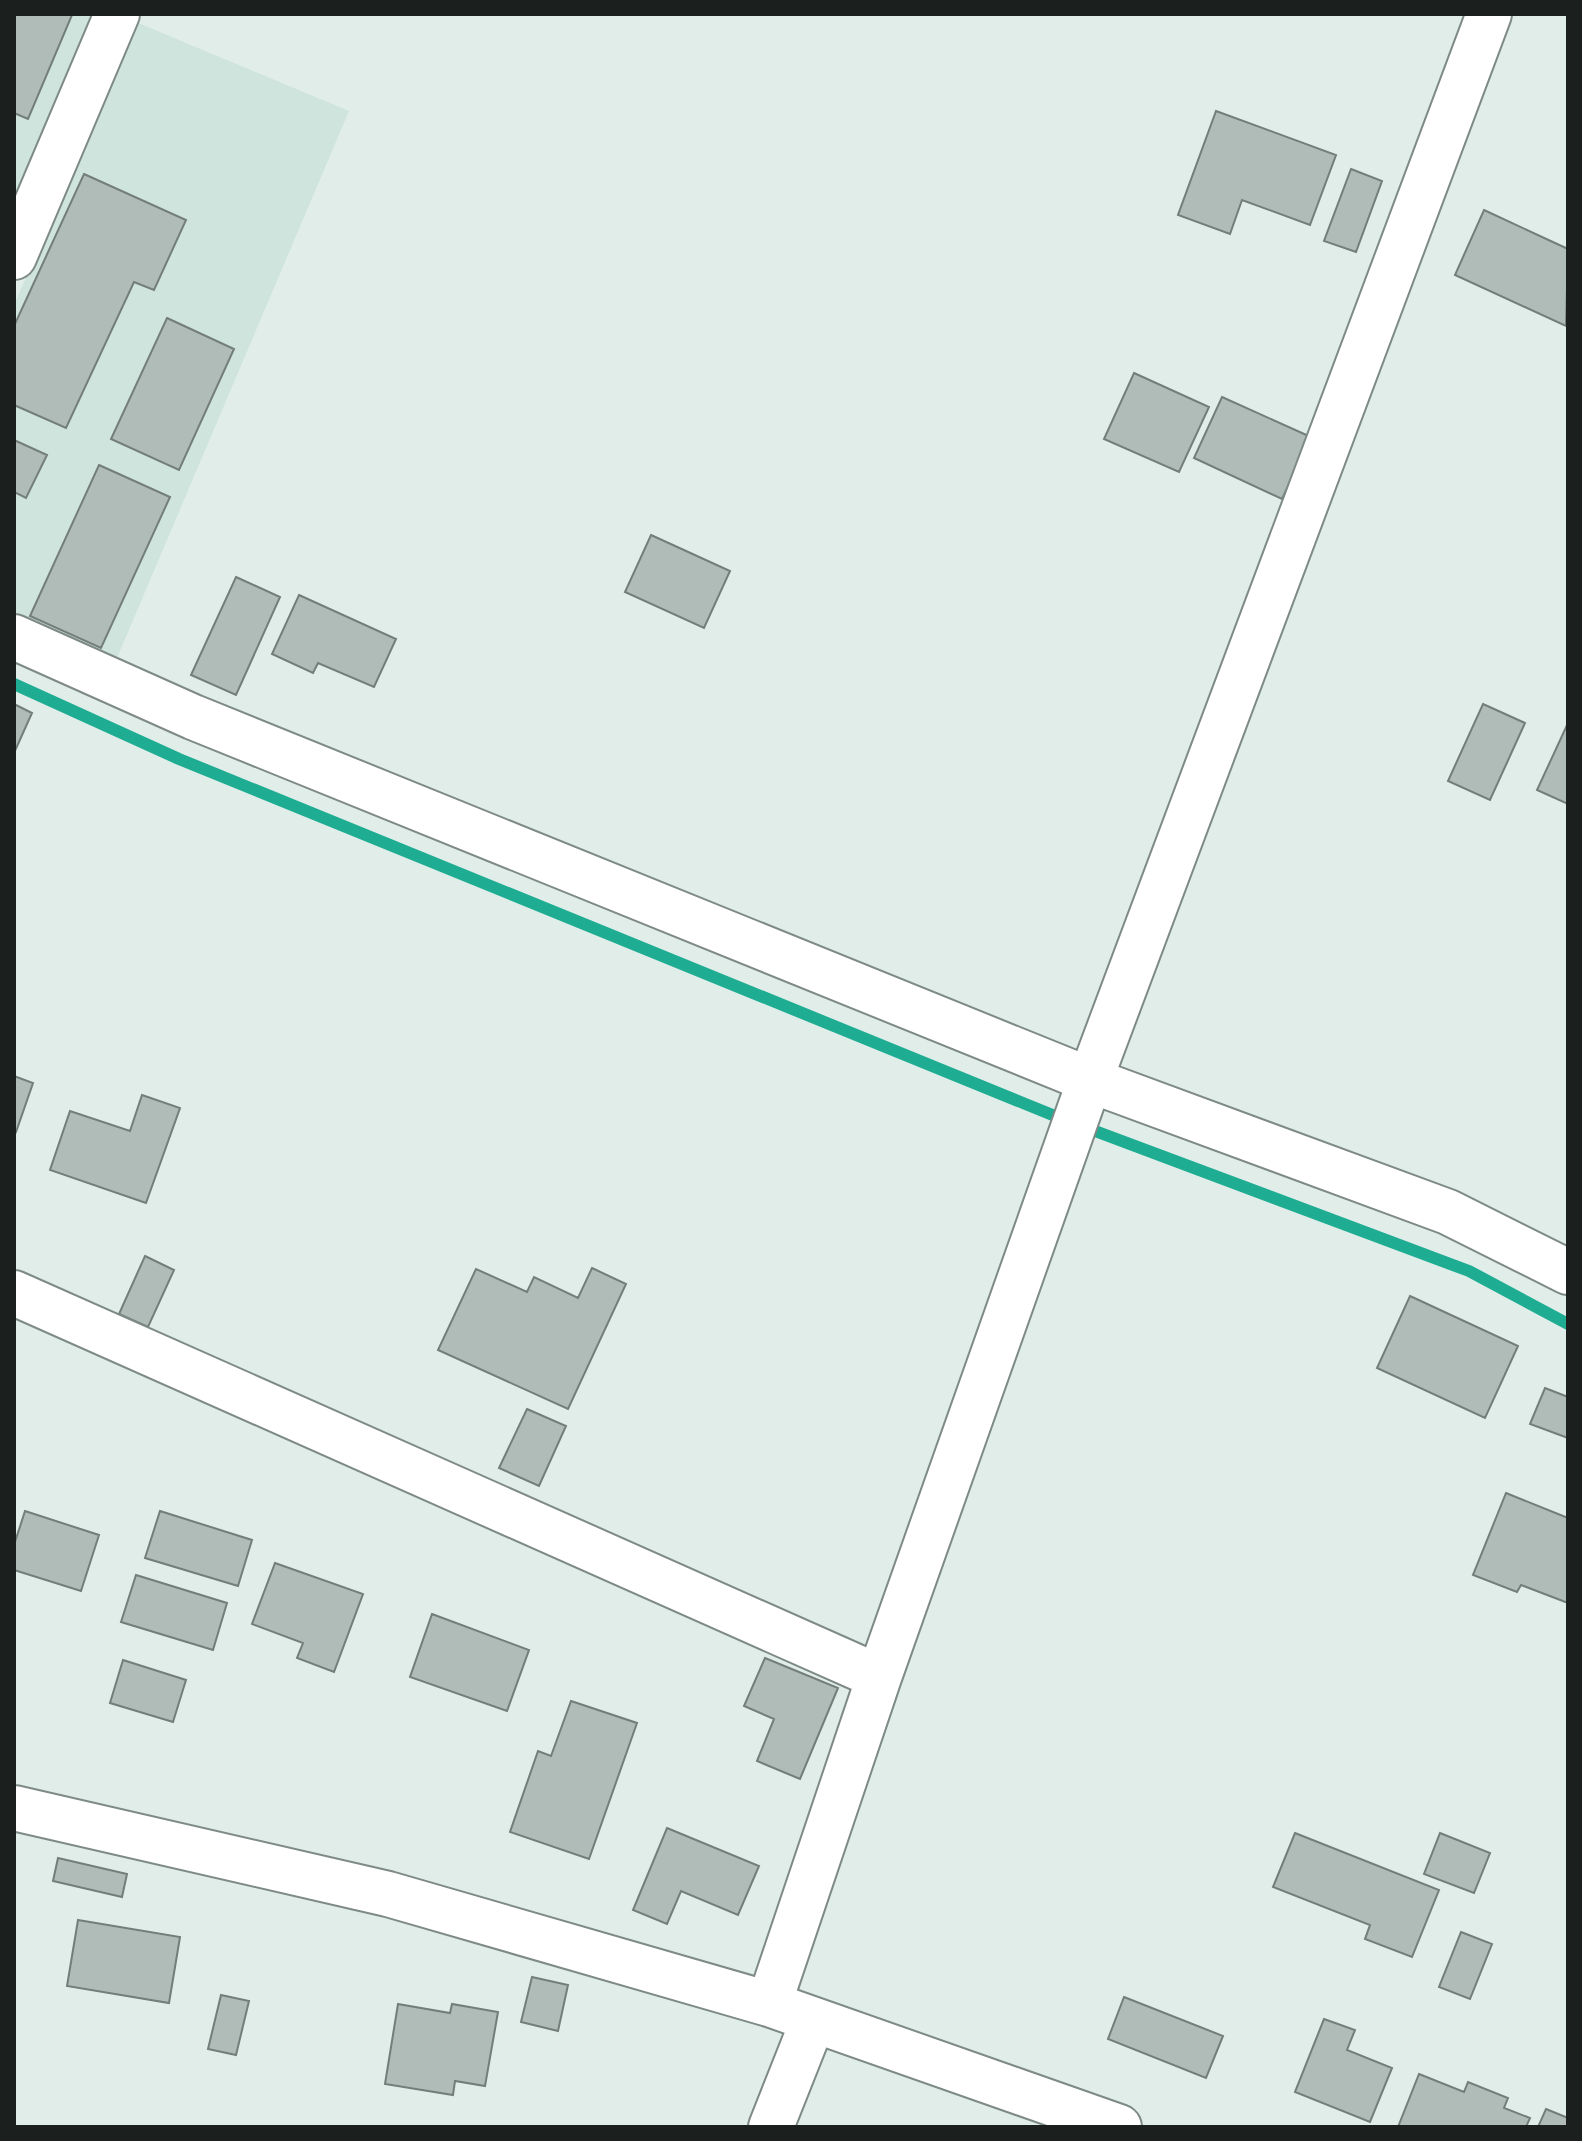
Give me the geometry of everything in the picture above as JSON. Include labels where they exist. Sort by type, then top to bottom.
[{"type":"street","points":[[14,257],[117,14]]},
{"type":"street","points":[[769,2004],[879,1677],[1090,1080],[1489,14]]},
{"type":"street","points":[[14,637],[193,717],[1090,1080],[1448,1212],[1568,1272]]},
{"type":"street","points":[[14,1293],[879,1677]]},
{"type":"street","points":[[14,1808],[388,1894],[769,2004],[1119,2127]]},
{"type":"street","points":[[771,2127],[813,2021]]},
{"type":"shaded area","points":[[14,14],[100,14],[14,209]]},
{"type":"shaded area","points":[[136,22],[349,111],[114,665],[14,621],[14,305]]},
{"type":"building","points":[[14,14],[72,15],[28,119],[14,113]]},
{"type":"building","points":[[1216,111],[1336,155],[1310,225],[1242,200],[1230,234],[1178,215]]},
{"type":"building","points":[[1351,169],[1382,181],[1356,252],[1324,241]]},
{"type":"building","points":[[84,174],[186,220],[154,290],[134,282],[66,428],[14,405],[14,326]]},
{"type":"building","points":[[1484,210],[1568,249],[1566,326],[1455,275]]},
{"type":"building","points":[[167,318],[234,349],[179,470],[111,439]]},
{"type":"building","points":[[1134,373],[1209,407],[1179,472],[1104,439]]},
{"type":"building","points":[[1222,397],[1311,437],[1282,499],[1194,458]]},
{"type":"building","points":[[14,440],[47,455],[26,498],[14,492]]},
{"type":"building","points":[[99,465],[170,497],[101,648],[30,616]]},
{"type":"building","points":[[651,535],[730,571],[704,628],[625,592]]},
{"type":"building","points":[[236,577],[280,597],[236,695],[191,675]]},
{"type":"building","points":[[299,595],[396,639],[374,687],[318,663],[313,673],[272,654]]},
{"type":"building","points":[[14,704],[32,713],[14,753]]},
{"type":"building","points":[[1483,704],[1525,723],[1490,800],[1448,781]]},
{"type":"building","points":[[1568,723],[1568,804],[1537,790]]},
{"type":"building","points":[[14,1076],[33,1083],[16,1132],[14,1131]]},
{"type":"building","points":[[142,1095],[180,1108],[146,1203],[50,1170],[70,1111],[130,1131]]},
{"type":"building","points":[[145,1256],[174,1270],[148,1327],[119,1314]]},
{"type":"building","points":[[592,1268],[626,1284],[568,1409],[438,1350],[476,1269],[527,1292],[534,1277],[578,1298]]},
{"type":"building","points":[[1410,1296],[1518,1346],[1485,1418],[1377,1368]]},
{"type":"building","points":[[1545,1388],[1568,1397],[1568,1438],[1530,1424]]},
{"type":"building","points":[[527,1409],[566,1426],[539,1486],[499,1468]]},
{"type":"building","points":[[1506,1493],[1568,1518],[1568,1603],[1521,1585],[1517,1592],[1473,1575]]},
{"type":"building","points":[[25,1511],[99,1535],[81,1591],[14,1570],[14,1545]]},
{"type":"building","points":[[160,1511],[252,1540],[238,1586],[145,1558]]},
{"type":"building","points":[[275,1563],[363,1594],[334,1672],[297,1658],[303,1643],[252,1624]]},
{"type":"building","points":[[136,1575],[227,1603],[213,1650],[121,1622]]},
{"type":"building","points":[[432,1614],[529,1650],[507,1711],[410,1677]]},
{"type":"building","points":[[765,1658],[838,1688],[800,1779],[757,1761],[774,1719],[744,1706]]},
{"type":"building","points":[[123,1660],[186,1680],[173,1722],[110,1703]]},
{"type":"building","points":[[571,1701],[637,1723],[589,1859],[510,1832],[538,1751],[551,1756]]},
{"type":"building","points":[[667,1828],[759,1866],[738,1915],[681,1891],[667,1924],[633,1910]]},
{"type":"building","points":[[1295,1833],[1439,1890],[1412,1957],[1365,1939],[1370,1925],[1273,1887]]},
{"type":"building","points":[[1440,1833],[1490,1853],[1474,1893],[1424,1874]]},
{"type":"building","points":[[58,1858],[127,1874],[122,1897],[53,1881]]},
{"type":"building","points":[[78,1920],[180,1937],[169,2003],[67,1986]]},
{"type":"building","points":[[1461,1932],[1492,1944],[1470,1999],[1439,1987]]},
{"type":"building","points":[[532,1977],[568,1985],[558,2031],[521,2022]]},
{"type":"building","points":[[221,1995],[249,2001],[236,2055],[208,2049]]},
{"type":"building","points":[[1124,1997],[1223,2036],[1206,2078],[1108,2039]]},
{"type":"building","points":[[398,2004],[450,2013],[452,2004],[498,2012],[485,2086],[455,2081],[453,2095],[385,2084]]},
{"type":"building","points":[[1324,2019],[1355,2030],[1347,2050],[1392,2068],[1370,2122],[1295,2092]]},
{"type":"building","points":[[1419,2074],[1464,2092],[1468,2082],[1508,2098],[1504,2108],[1530,2118],[1526,2127],[1398,2127]]},
{"type":"building","points":[[1546,2109],[1568,2118],[1568,2127],[1538,2127]]},
{"type":"waterway","points":[[14,684],[179,759],[1055,1116],[1469,1271],[1568,1324]]}]
